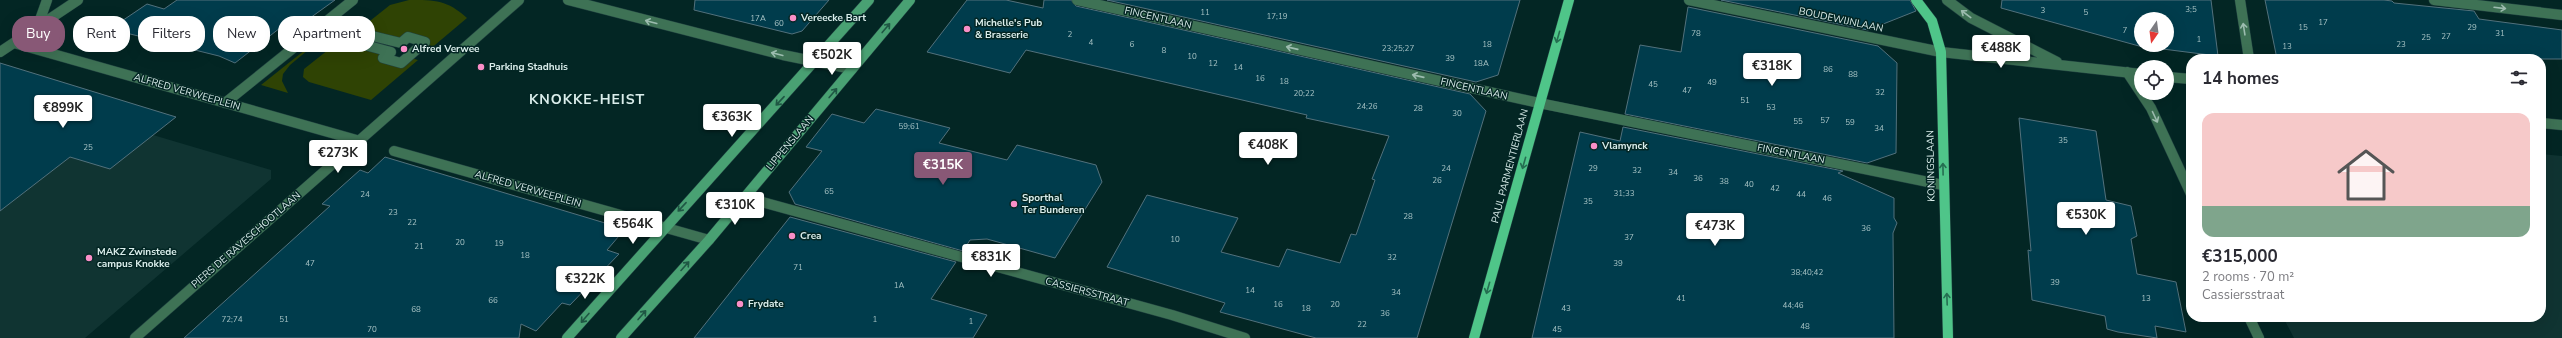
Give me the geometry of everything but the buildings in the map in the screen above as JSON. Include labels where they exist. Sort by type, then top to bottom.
[{"type":"main road","points":[[567,338],[663,227],[815,62],[869,0]]},
{"type":"main road","name":"LIPPENSLAAN","points":[[621,338],[709,240],[910,0]]},
{"type":"main road","name":"PAUL PARMENTIERLAAN","points":[[1474,338],[1569,0]]},
{"type":"main road","name":"KONINGSLAAN","points":[[1916,0],[1932,21],[1941,52],[1943,185],[1948,338]]},
{"type":"street","points":[[41,16],[47,0]]},
{"type":"street","points":[[55,16],[78,0]]},
{"type":"street","points":[[225,103],[353,0]]},
{"type":"street","name":"PIERS DE RAVESCHOOTLAAN","points":[[135,338],[519,0]]},
{"type":"street","points":[[568,0],[815,62],[852,69]]},
{"type":"street","name":"FINCENTLAAN","points":[[1077,0],[1539,103],[1943,185]]},
{"type":"street","name":"BOUDEWIJNLAAN","points":[[1689,0],[1941,52],[2134,73]]},
{"type":"street","points":[[1947,0],[1971,18],[2062,64]]},
{"type":"street","points":[[2240,0],[2248,54]]},
{"type":"street","points":[[2434,0],[2562,15]]},
{"type":"street","points":[[375,37],[401,43],[408,38],[425,42],[401,63],[383,58],[391,52],[375,48]]},
{"type":"street","points":[[375,42],[396,48],[408,45],[413,52]]},
{"type":"street","points":[[0,52],[12,44]]},
{"type":"street","name":"ALFRED VERWEEPLEIN","points":[[46,52],[360,141]]},
{"type":"street","points":[[2127,72],[2151,108],[2186,183]]},
{"type":"street","points":[[2174,78],[2186,79]]},
{"type":"street","points":[[2546,123],[2562,125]]},
{"type":"street","name":"ALFRED VERWEEPLEIN","points":[[394,151],[709,240]]},
{"type":"street","name":"CASSIERSSTRAAT","points":[[744,197],[1172,315],[1245,338]]},
{"type":"street","points":[[2251,322],[2259,338]]},
{"type":"shaded area","name":"MAKZ Zwinstede campus Knokke","points":[[5,65],[176,117],[153,135],[271,170],[271,179],[85,338],[0,338],[0,68]]},
{"type":"shaded area","points":[[2546,154],[2562,156],[2562,338],[2294,338],[2286,322],[2546,322]]},
{"type":"green space","points":[[409,0],[441,2],[460,12],[467,18],[429,50],[418,47],[408,37],[401,43],[375,37],[375,17],[390,5]]},
{"type":"green space","points":[[375,49],[391,52],[384,58],[401,63],[408,57],[418,60],[371,100],[309,82],[303,77],[304,69],[325,52],[375,52]]},
{"type":"green space","points":[[302,52],[306,52],[290,65],[283,74],[282,81],[288,93],[261,85]]},
{"type":"place","name":"Vereecke Bart","points":[[793,18]]},
{"type":"place","name":"Michelle's Pub & Brasserie","points":[[967,29]]},
{"type":"place","name":"Alfred Verwee","points":[[404,49]]},
{"type":"place","name":"Parking Stadhuis","points":[[481,67]]},
{"type":"place","name":"Vlamynck","points":[[1594,146]]},
{"type":"place","name":"Sporthal Ter Bunderen","points":[[1014,204]]},
{"type":"place","name":"Crea","points":[[792,236]]},
{"type":"place","name":"MAKZ Zwinstede campus Knokke","points":[[89,258]]},
{"type":"place","name":"Frydate","points":[[740,304]]},
{"type":"district","name":"KNOKKE-HEIST","points":[[587,99]]}]
